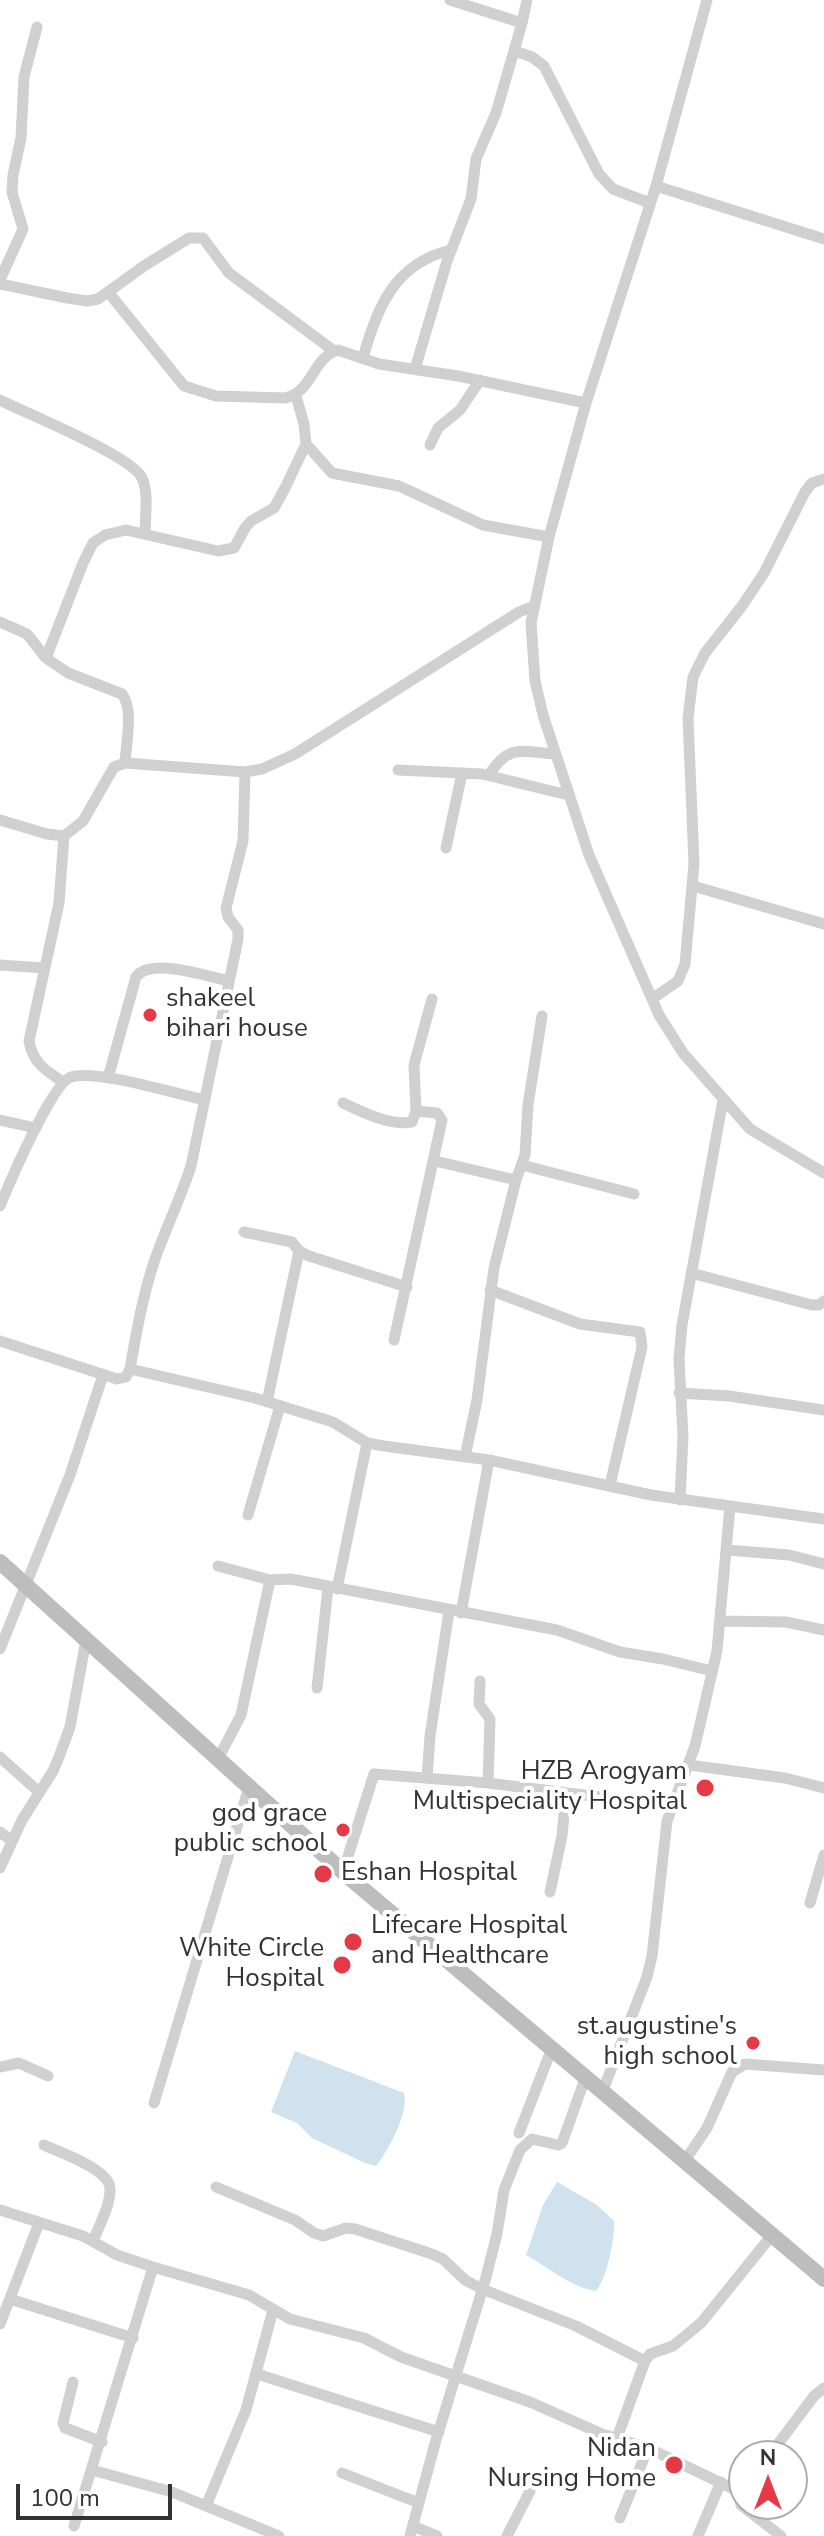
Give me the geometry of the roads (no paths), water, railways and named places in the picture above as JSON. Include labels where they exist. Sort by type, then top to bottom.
[{"type":"main road","points":[[0,1562],[343,1872],[824,2279]]},
{"type":"street","points":[[450,0],[522,23]]},
{"type":"street","points":[[415,369],[451,250],[471,199],[476,159],[496,113],[527,0]]},
{"type":"street","points":[[707,0],[656,186],[586,403],[549,537],[534,606],[531,639],[535,681],[555,754],[594,868],[652,999],[683,1053],[750,1129],[824,1173]]},
{"type":"street","points":[[37,27],[22,86],[21,138],[13,175],[12,192],[23,229],[0,282],[87,301],[109,293],[144,266],[189,238],[203,238],[229,273],[334,351]]},
{"type":"street","points":[[515,51],[532,57],[544,66],[607,185],[650,203]]},
{"type":"street","points":[[656,186],[824,239]]},
{"type":"street","points":[[363,358],[376,314],[396,284],[421,260],[451,250]]},
{"type":"street","points":[[109,293],[184,386],[195,391],[228,397],[296,396],[303,391],[324,358],[334,351],[344,350],[388,366],[480,380],[586,403]]},
{"type":"street","points":[[430,445],[438,428],[460,410],[480,380]]},
{"type":"street","points":[[46,658],[93,543],[112,532],[126,530],[218,551],[234,548],[251,521],[274,508],[306,444],[296,396]]},
{"type":"street","points":[[0,400],[97,446],[141,474],[145,534]]},
{"type":"street","points":[[306,444],[332,473],[399,486],[483,525],[549,537]]},
{"type":"street","points":[[652,999],[678,981],[683,972],[693,886],[688,718],[693,677],[705,653],[764,573],[805,492],[812,483],[824,479]]},
{"type":"street","points":[[0,820],[64,836],[83,821],[114,767],[125,763],[245,772],[262,769],[295,754],[519,612],[534,606]]},
{"type":"street","points":[[0,622],[27,634],[46,658],[68,673],[122,694],[127,700],[128,712],[125,763]]},
{"type":"street","points":[[489,775],[505,754],[517,751],[555,754]]},
{"type":"street","points":[[398,770],[489,775],[568,795]]},
{"type":"street","points":[[0,1341],[103,1375],[122,1379],[130,1369],[145,1291],[191,1166],[229,981],[238,930],[228,917],[226,908],[243,841],[245,772]]},
{"type":"street","points":[[446,848],[462,773]]},
{"type":"street","points":[[63,1082],[38,1065],[29,1041],[59,903],[64,836]]},
{"type":"street","points":[[693,886],[824,924]]},
{"type":"street","points":[[0,965],[45,968]]},
{"type":"street","points":[[108,1078],[140,971],[149,967],[170,969],[229,981]]},
{"type":"street","points":[[343,1103],[369,1115],[412,1122],[416,1111],[414,1065],[432,999]]},
{"type":"street","points":[[465,1457],[477,1400],[490,1290],[522,1165],[542,1016]]},
{"type":"street","points":[[0,1206],[36,1128],[63,1082],[72,1077],[108,1078],[205,1100]]},
{"type":"street","points":[[680,1500],[683,1437],[679,1393],[680,1347],[723,1100]]},
{"type":"street","points":[[394,1340],[435,1161],[441,1117],[437,1113],[416,1111]]},
{"type":"street","points":[[0,1120],[36,1128]]},
{"type":"street","points":[[435,1161],[516,1180]]},
{"type":"street","points":[[522,1165],[634,1194]]},
{"type":"street","points":[[244,1232],[292,1242],[299,1251],[407,1287]]},
{"type":"street","points":[[267,1402],[299,1251]]},
{"type":"street","points":[[691,1273],[812,1305],[824,1301]]},
{"type":"street","points":[[490,1290],[580,1324],[640,1332],[642,1347],[610,1485]]},
{"type":"street","points":[[130,1369],[267,1402],[333,1422],[367,1443],[489,1460],[680,1500],[824,1519]]},
{"type":"street","points":[[0,1649],[70,1475],[103,1375]]},
{"type":"street","points":[[679,1393],[729,1396],[824,1410]]},
{"type":"street","points":[[248,1515],[280,1406]]},
{"type":"street","points":[[317,1688],[332,1588],[367,1443]]},
{"type":"street","points":[[427,1778],[455,1612],[489,1460]]},
{"type":"street","points":[[603,2090],[647,1977],[658,1920],[664,1840],[671,1806],[689,1765],[721,1621],[730,1506]]},
{"type":"street","points":[[727,1550],[789,1555],[824,1564]]},
{"type":"street","points":[[218,1566],[270,1580],[284,1578],[557,1630],[620,1652],[712,1671]]},
{"type":"street","points":[[218,1759],[241,1715],[270,1580]]},
{"type":"street","points":[[721,1621],[786,1622],[824,1630]]},
{"type":"street","points":[[0,1868],[12,1841],[53,1771],[70,1727],[86,1640]]},
{"type":"street","points":[[480,1681],[478,1700],[490,1719],[488,1783]]},
{"type":"street","points":[[0,1757],[39,1792]]},
{"type":"street","points":[[689,1765],[785,1778],[824,1788]]},
{"type":"street","points":[[343,1872],[374,1774],[488,1783],[671,1806]]},
{"type":"street","points":[[154,2103],[249,1787]]},
{"type":"street","points":[[550,1892],[562,1836],[566,1793]]},
{"type":"street","points":[[0,1832],[12,1841]]},
{"type":"street","points":[[810,1903],[824,1855]]},
{"type":"street","points":[[519,2133],[552,2048]]},
{"type":"street","points":[[0,2067],[19,2063],[48,2076]]},
{"type":"street","points":[[684,2162],[707,2128],[732,2072],[738,2066],[824,2070]]},
{"type":"street","points":[[437,2536],[412,2531],[497,2234],[504,2190],[520,2150],[532,2139],[558,2145],[562,2143],[586,2076]]},
{"type":"street","points":[[44,2145],[108,2179],[109,2198],[93,2241]]},
{"type":"street","points":[[216,2187],[285,2215],[323,2236],[346,2228],[355,2229],[432,2254],[482,2289],[576,2326],[645,2361]]},
{"type":"street","points":[[0,2210],[93,2241],[117,2255],[249,2295],[290,2319],[364,2338],[401,2357],[530,2402],[602,2434],[648,2448],[728,2485]]},
{"type":"street","points":[[0,2324],[39,2223]]},
{"type":"street","points":[[617,2438],[650,2354],[673,2346],[701,2323],[772,2235]]},
{"type":"street","points":[[74,2526],[153,2267]]},
{"type":"street","points":[[10,2299],[133,2338]]},
{"type":"street","points":[[206,2506],[246,2410],[273,2310]]},
{"type":"street","points":[[257,2374],[439,2432]]},
{"type":"street","points":[[73,2382],[63,2423],[65,2428],[102,2442]]},
{"type":"street","points":[[782,2440],[823,2387]]},
{"type":"street","points":[[620,2518],[648,2448]]},
{"type":"street","points":[[92,2470],[172,2492],[279,2536]]},
{"type":"street","points":[[342,2473],[419,2503]]},
{"type":"street","points":[[698,2536],[721,2482]]},
{"type":"street","points":[[507,2536],[530,2491]]},
{"type":"street","points":[[760,2520],[781,2536]]},
{"type":"water","points":[[295,2051],[404,2093],[401,2120],[387,2151],[376,2166],[312,2138],[297,2123],[271,2112]]},
{"type":"water","points":[[557,2182],[597,2205],[614,2221],[610,2258],[596,2291],[568,2281],[526,2255],[543,2205]]},
{"type":"place","name":"shakeel bihari house","points":[[150,1015]]},
{"type":"place","name":"HZB Arogyam Multispeciality Hospital","points":[[705,1788]]},
{"type":"place","name":"god grace public school","points":[[343,1830]]},
{"type":"place","name":"Eshan Hospital","points":[[323,1874]]},
{"type":"place","name":"Lifecare Hospital and Healthcare","points":[[353,1942]]},
{"type":"place","name":"White Circle Hospital","points":[[342,1965]]},
{"type":"place","name":"st.augustine's high school","points":[[753,2043]]},
{"type":"place","name":"Nidan Nursing Home","points":[[674,2465]]}]
